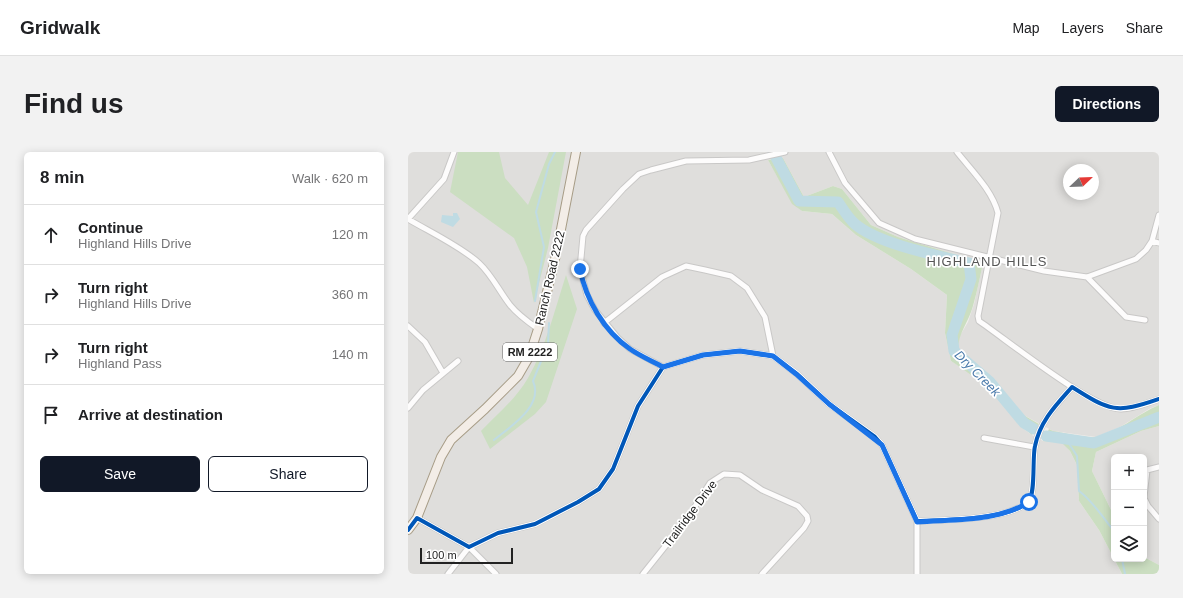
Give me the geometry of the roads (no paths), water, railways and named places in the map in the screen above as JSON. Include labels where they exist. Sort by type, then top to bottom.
[{"type":"main road","name":"Ranch Road 2222","points":[[408,530],[417,518],[441,457],[451,440],[467,424],[486,409],[518,376],[529,357],[538,329],[556,255],[576,152]]},
{"type":"street","points":[[454,152],[444,179],[408,219],[479,263],[511,306],[522,318],[538,329]]},
{"type":"street","points":[[663,367],[630,349],[604,323],[595,310],[583,283],[580,269],[583,236],[586,230],[622,189],[639,174],[686,161],[749,160],[785,152]]},
{"type":"street","points":[[829,152],[845,184],[879,223],[915,239],[1044,271],[1087,277],[1136,259],[1146,250],[1152,241],[1159,215]]},
{"type":"street","points":[[957,152],[996,203],[998,213],[978,316],[979,321],[1072,387],[1093,400],[1120,409],[1134,408],[1159,399]]},
{"type":"street","points":[[1152,241],[1159,243]]},
{"type":"street","points":[[604,323],[662,277],[686,266],[731,276],[747,288],[765,317],[773,356]]},
{"type":"street","points":[[1087,277],[1126,317],[1145,320]]},
{"type":"street","points":[[408,326],[425,342],[443,373]]},
{"type":"street","points":[[448,574],[469,547],[498,533],[535,524],[578,502],[599,489],[614,469],[638,406],[663,367],[703,355],[740,351],[773,356],[796,374],[829,404],[882,445],[917,522],[917,574]]},
{"type":"street","points":[[408,408],[423,390],[458,361]]},
{"type":"street","points":[[917,522],[977,518],[997,514],[1029,502],[1032,494],[1034,447],[1038,431],[1047,416],[1072,387]]},
{"type":"street","points":[[984,438],[1034,447]]},
{"type":"street","points":[[1145,490],[1147,470],[1159,467]]},
{"type":"street","name":"Trailridge Drive","points":[[643,574],[687,519],[710,483],[718,477],[731,474],[740,475],[762,490],[798,506],[807,516],[808,521],[804,528],[762,574]]},
{"type":"street","points":[[1147,504],[1159,519]]},
{"type":"street","points":[[417,518],[469,547],[496,574]]},
{"type":"water","points":[[453,213],[457,213],[460,219],[453,227],[441,222],[442,215],[453,216]]},
{"type":"waterway","points":[[535,301],[544,247],[536,212],[549,164],[555,152]]},
{"type":"waterway","name":"Dry Creek","points":[[773,152],[799,201],[838,202],[855,224],[878,238],[926,253],[969,263],[971,279],[952,335],[954,351],[990,382],[1024,423],[1034,429]]},
{"type":"waterway","points":[[494,440],[524,415],[534,399],[535,390],[533,381],[548,344],[549,323]]},
{"type":"waterway","name":"Dry Creek","points":[[1046,436],[1094,443],[1159,417]]},
{"type":"waterway","points":[[1066,439],[1077,456],[1079,491],[1093,505],[1111,527]]},
{"type":"waterway","points":[[1123,562],[1125,574]]},
{"type":"district","name":"HIGHLAND HILLS","points":[[987,261]]}]
